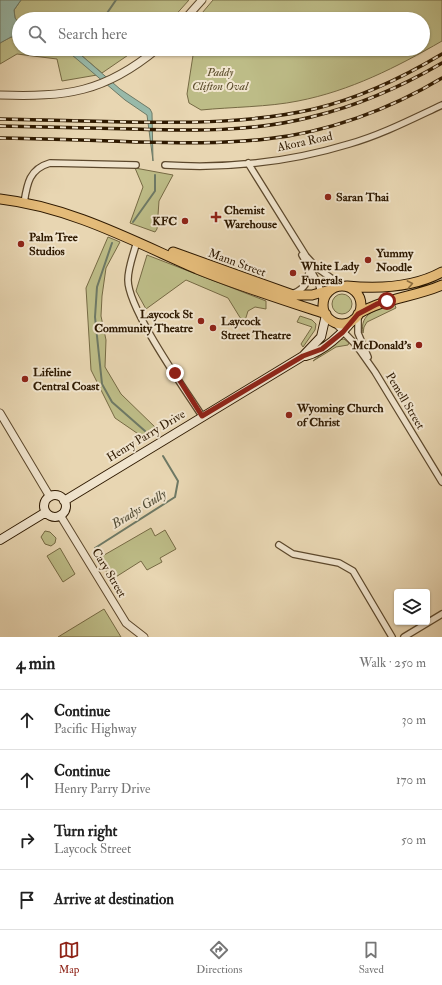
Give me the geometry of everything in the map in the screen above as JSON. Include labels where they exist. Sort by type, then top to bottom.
[{"type":"main road","name":"Mann Street","points":[[0,199],[24,202],[68,214],[137,241],[210,274],[328,317]]},
{"type":"main road","name":"Mann Street","points":[[137,241],[160,247],[289,294],[303,296],[325,295]]},
{"type":"main road","points":[[442,272],[418,282],[400,286],[381,288],[343,286],[325,295],[328,317],[345,323],[377,304],[419,294],[442,285]]},
{"type":"main road","points":[[343,286],[352,289],[358,296],[361,305],[356,316]]},
{"type":"main road","name":"Henry Parry Drive","points":[[64,501],[303,356],[318,351],[343,332],[356,316]]},
{"type":"main road","name":"Henry Parry Drive","points":[[303,356],[319,340],[328,317]]},
{"type":"main road","points":[[56,495],[64,501],[66,507],[60,515],[54,516],[46,512],[44,505],[50,497],[56,495]]},
{"type":"main road","points":[[0,540],[46,512]]},
{"type":"street","points":[[191,12],[202,0]]},
{"type":"street","points":[[0,95],[56,95],[77,92],[116,78],[147,56]]},
{"type":"street","name":"Akora Road","points":[[165,165],[225,165],[296,158],[350,144],[411,120],[442,105]]},
{"type":"street","points":[[24,202],[30,176],[43,165],[50,163],[136,165]]},
{"type":"street","points":[[248,163],[297,242],[316,267],[343,286]]},
{"type":"street","points":[[137,241],[128,279],[130,295],[142,318],[202,416]]},
{"type":"street","points":[[297,242],[309,268],[325,295]]},
{"type":"street","points":[[289,294],[298,291],[304,286],[308,277],[309,268]]},
{"type":"street","name":"Pemell Street","points":[[356,316],[360,338],[375,372]]},
{"type":"street","name":"Pemell Street","points":[[328,317],[356,345],[375,372],[442,482]]},
{"type":"street","points":[[0,413],[50,497]]},
{"type":"street","name":"Cary Street","points":[[60,515],[126,623],[144,637]]},
{"type":"street","points":[[279,545],[293,554],[339,563],[353,571],[392,637]]},
{"type":"street","points":[[404,637],[442,614]]},
{"type":"green space","points":[[21,0],[189,0],[178,12],[14,12]]},
{"type":"green space","name":"Paddy Clifton Oval","points":[[213,0],[442,0],[442,41],[430,48],[430,12],[203,12]]},
{"type":"green space","points":[[12,37],[12,56],[14,56],[0,64],[0,43]]},
{"type":"green space","points":[[33,56],[74,56],[97,75],[62,81],[57,59]]},
{"type":"green space","points":[[82,56],[127,56],[102,73]]},
{"type":"green space","name":"Paddy Clifton Oval","points":[[193,56],[415,56],[373,77],[336,91],[317,97],[275,105],[201,110],[189,103],[187,94]]},
{"type":"green space","points":[[135,168],[173,175],[159,201],[157,229],[155,232],[130,223],[143,187]]},
{"type":"green space","points":[[108,237],[120,242],[106,268],[102,296],[101,316],[106,340],[105,367],[121,394],[157,429],[147,440],[115,418],[91,370],[86,288]]},
{"type":"green space","points":[[147,255],[266,301],[266,309],[255,307],[248,311],[244,324],[228,298],[186,280],[146,309],[136,291]]},
{"type":"green space","points":[[342,294],[349,297],[352,304],[349,311],[342,314],[335,311],[332,304],[335,297]]},
{"type":"green space","points":[[395,305],[396,308],[367,322],[363,333],[364,321],[367,316],[376,310]]},
{"type":"green space","points":[[300,316],[312,320],[316,324],[315,330],[303,347],[301,344],[312,327],[297,322]]},
{"type":"green space","points":[[344,339],[349,343],[348,345],[336,347],[313,361],[339,340]]},
{"type":"green space","points":[[151,528],[155,536],[165,530],[176,549],[160,558],[162,562],[147,570],[141,561],[111,580],[99,558]]},
{"type":"green space","points":[[45,531],[50,532],[56,538],[55,543],[51,546],[45,544],[41,537]]},
{"type":"green space","points":[[60,548],[75,574],[63,582],[47,556]]},
{"type":"green space","points":[[104,609],[121,637],[58,637]]},
{"type":"shaded area","points":[[0,0],[21,0],[14,12],[12,12],[12,37],[0,43]]},
{"type":"shaded area","points":[[73,56],[82,56],[120,89],[150,109],[152,113],[153,161],[147,115],[125,100]]},
{"type":"waterway","points":[[108,12],[116,0]]},
{"type":"waterway","name":"Bradys Gully","points":[[133,222],[155,191],[155,175]]},
{"type":"waterway","name":"Bradys Gully","points":[[112,243],[97,287],[95,317],[102,384],[112,402],[145,431]]},
{"type":"waterway","name":"Bradys Gully","points":[[95,548],[175,497],[178,481],[163,456]]},
{"type":"railway","points":[[0,119],[174,122],[244,120],[291,114],[314,109],[364,93],[396,79],[442,54]]},
{"type":"railway","points":[[0,126],[200,130],[245,128],[289,122],[328,113],[378,95],[395,88],[442,63]]},
{"type":"railway","points":[[0,138],[201,143],[250,141],[289,136],[357,118],[401,100],[442,78]]},
{"type":"place","name":"Saran Thai","points":[[328,197]]},
{"type":"place","name":"Chemist Warehouse","points":[[216,217]]},
{"type":"place","name":"KFC","points":[[185,221]]},
{"type":"place","name":"Palm Tree Studios","points":[[21,244]]},
{"type":"place","name":"Yummy Noodle","points":[[368,260]]},
{"type":"place","name":"White Lady Funerals","points":[[293,273]]},
{"type":"place","name":"Laycock St Community Theatre","points":[[201,321]]},
{"type":"place","name":"Laycock Street Theatre","points":[[213,328]]},
{"type":"place","name":"McDonald's","points":[[419,345]]},
{"type":"place","name":"Lifeline Central Coast","points":[[25,379]]},
{"type":"place","name":"Wyoming Church of Christ","points":[[289,415]]},
{"type":"route","points":[[175,373],[202,416],[265,380],[303,356],[308,356],[318,351],[343,332],[358,314],[367,308],[387,301]]}]
